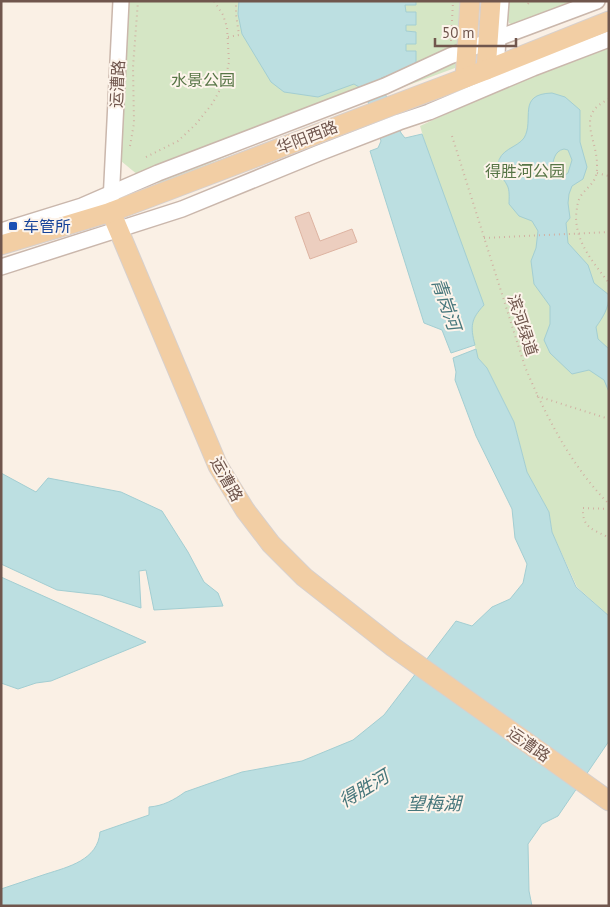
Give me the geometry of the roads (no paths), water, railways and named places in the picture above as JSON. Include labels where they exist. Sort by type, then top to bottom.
[{"type":"main road","points":[[464,78],[470,1]]},
{"type":"main road","points":[[491,1],[494,40],[491,68]]},
{"type":"main road","name":"华阳西路","points":[[1,245],[111,212],[371,123],[396,113],[464,78],[609,21]]},
{"type":"main road","name":"运漕路","points":[[111,212],[218,466],[245,510],[271,544],[304,577],[393,646],[609,801]]},
{"type":"street","name":"运漕路","points":[[111,212],[121,1]]},
{"type":"street","points":[[494,40],[501,1]]},
{"type":"street","points":[[1,230],[82,206],[158,173],[361,96],[467,50],[597,1]]},
{"type":"street","points":[[396,113],[429,112],[533,68],[609,39]]},
{"type":"street","points":[[1,267],[182,209],[371,123]]},
{"type":"water","name":"青岗河","points":[[239,1],[416,1],[416,5],[405,5],[406,12],[416,12],[416,25],[406,25],[406,31],[416,32],[416,44],[406,44],[406,51],[416,51],[416,62],[408,69],[381,78],[381,83],[401,133],[405,138],[422,134],[484,305],[476,314],[473,323],[472,333],[475,345],[451,353],[442,330],[424,323],[370,151],[378,148],[381,141],[364,90],[354,84],[318,97],[284,92],[271,82],[242,34],[238,14]]},
{"type":"water","points":[[552,93],[565,97],[580,110],[580,142],[587,167],[583,179],[572,186],[569,194],[570,218],[566,223],[568,243],[588,265],[594,283],[609,295],[607,308],[596,327],[598,339],[609,349],[609,392],[604,380],[589,370],[572,374],[550,353],[544,340],[550,324],[550,306],[534,284],[531,261],[536,248],[538,231],[532,221],[519,216],[509,204],[508,187],[498,171],[499,160],[502,155],[524,138],[527,131],[530,103],[541,94]],"holes":[[[561,150],[568,150],[572,160],[568,173],[561,178],[555,176],[552,170],[555,157]]]},
{"type":"water","name":"望梅湖","points":[[476,349],[478,358],[487,368],[514,422],[527,472],[549,512],[552,532],[576,587],[609,616],[609,741],[558,816],[542,824],[528,844],[529,891],[532,906],[1,906],[1,889],[80,861],[94,849],[100,832],[149,815],[149,807],[164,804],[185,792],[242,772],[302,761],[353,740],[384,715],[456,621],[472,626],[492,607],[510,599],[523,583],[527,564],[515,538],[512,509],[476,436],[455,380],[456,372],[453,358]]},
{"type":"water","points":[[1,473],[36,492],[48,478],[121,492],[162,511],[188,552],[204,582],[218,593],[223,606],[154,610],[146,570],[139,571],[141,608],[101,595],[57,590],[1,564]]},
{"type":"water","points":[[1,577],[146,642],[51,681],[36,683],[18,689],[1,683]]},
{"type":"place","name":"车管所","points":[[13,226]]},
{"type":"park label","name":"水景公园","points":[[203,80]]},
{"type":"park label","name":"得胜河公园","points":[[525,171]]},
{"type":"water label","name":"得胜河","points":[[364,789]]}]
